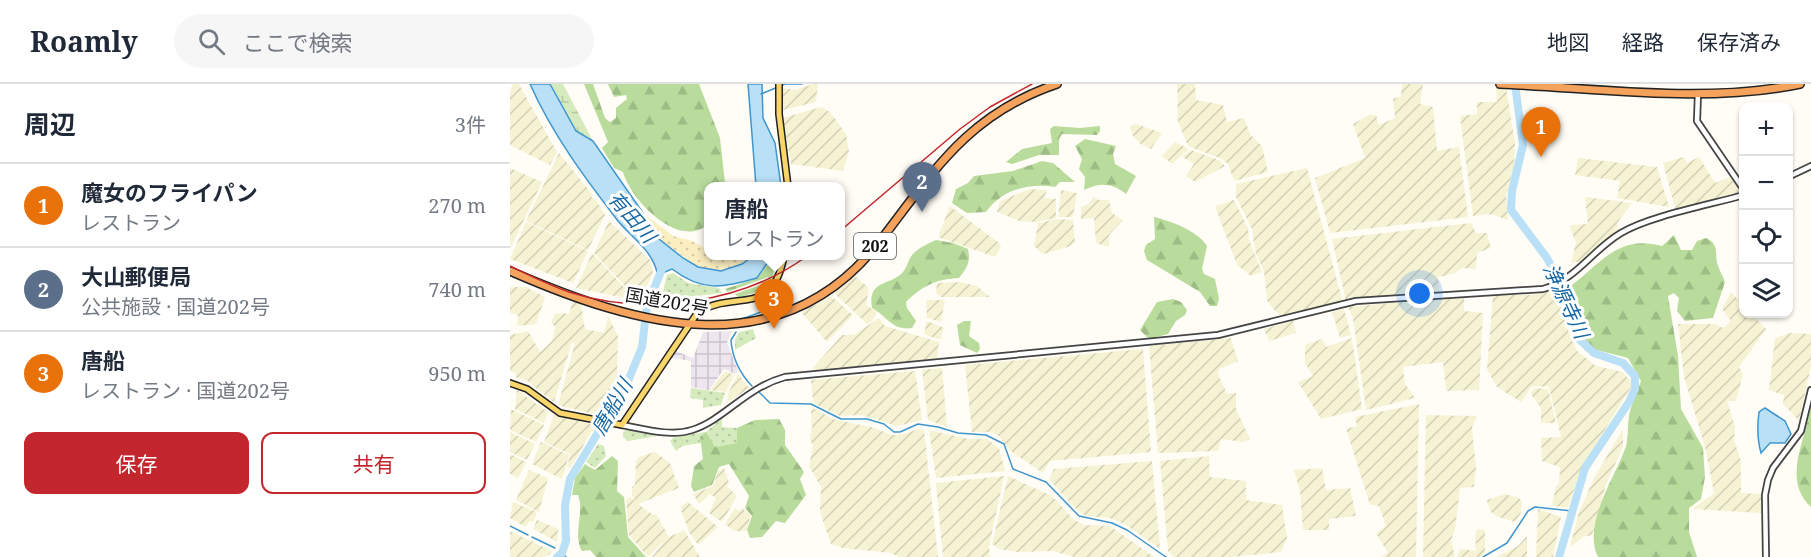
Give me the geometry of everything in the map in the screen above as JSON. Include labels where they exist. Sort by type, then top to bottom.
[{"type":"highway","name":"国道202号","points":[[510,271],[561,293],[689,324],[731,326],[767,320],[794,309],[845,278],[878,244],[936,167],[968,133],[1013,103],[1057,84]]},
{"type":"highway","points":[[1500,84],[1698,93],[1737,93],[1800,84]]},
{"type":"main road","points":[[779,84],[779,114],[788,182]]},
{"type":"main road","points":[[510,382],[526,389],[560,413],[622,425],[698,312],[708,306],[750,301],[762,295],[777,280],[783,260]]},
{"type":"street","points":[[1698,93],[1697,121],[1739,184]]},
{"type":"street","points":[[1793,175],[1811,166]]},
{"type":"street","points":[[622,425],[667,432],[692,430],[760,386],[785,377],[1189,339],[1237,332],[1356,301],[1552,287],[1570,277],[1612,239],[1634,226],[1739,196]]},
{"type":"street","points":[[1766,557],[1765,495],[1768,480],[1773,468],[1801,431],[1811,390]]},
{"type":"shaded area","points":[[513,84],[519,84],[557,152],[550,165],[510,145],[510,91]]},
{"type":"shaded area","points":[[818,84],[816,102],[783,110],[783,88],[795,90]]},
{"type":"shaded area","points":[[1177,84],[1195,84],[1196,100],[1223,105],[1227,122],[1244,118],[1250,134],[1262,146],[1268,172],[1234,181],[1228,164],[1222,159],[1188,146],[1178,122]]},
{"type":"shaded area","points":[[1402,84],[1423,84],[1420,104],[1433,107],[1437,151],[1459,147],[1468,217],[1330,233],[1315,178],[1365,158],[1353,124],[1369,115],[1376,115],[1379,125],[1395,118],[1393,99],[1401,96]]},
{"type":"shaded area","points":[[1496,88],[1506,88],[1515,142],[1514,167],[1506,196],[1508,220],[1491,214],[1473,216],[1460,116],[1477,114],[1477,102],[1497,102]]},
{"type":"shaded area","points":[[821,107],[830,112],[846,134],[849,152],[843,171],[791,164],[783,118]]},
{"type":"shaded area","points":[[1136,124],[1162,133],[1151,149],[1139,143],[1133,136],[1130,126]]},
{"type":"shaded area","points":[[1175,142],[1189,149],[1172,164],[1162,156]]},
{"type":"shaded area","points":[[1191,150],[1219,160],[1225,166],[1195,182],[1186,176],[1194,164],[1182,157]]},
{"type":"shaded area","points":[[559,153],[593,195],[591,197],[596,200],[605,215],[588,250],[526,221]]},
{"type":"shaded area","points":[[1684,157],[1687,163],[1699,157],[1715,183],[1730,177],[1739,192],[1676,211],[1663,163]]},
{"type":"shaded area","points":[[1578,158],[1657,167],[1669,207],[1617,198],[1620,181],[1575,175]]},
{"type":"shaded area","points":[[510,168],[542,182],[510,249]]},
{"type":"shaded area","points":[[1307,168],[1343,303],[1286,317],[1276,312],[1267,301],[1264,271],[1255,251],[1252,229],[1236,197],[1236,184]]},
{"type":"shaded area","points":[[1030,189],[1047,190],[1044,198],[1056,199],[1056,218],[1037,222],[1019,221],[997,212],[1000,201]]},
{"type":"shaded area","points":[[1061,190],[1077,193],[1073,217],[1058,217]]},
{"type":"shaded area","points":[[1093,197],[1099,200],[1109,200],[1112,213],[1123,220],[1109,235],[1109,247],[1096,243],[1094,218],[1081,219],[1081,207],[1089,204]]},
{"type":"shaded area","points":[[1585,197],[1632,203],[1617,223],[1618,230],[1583,261],[1571,263],[1576,242],[1570,229],[1571,225],[1588,224]]},
{"type":"shaded area","points":[[1234,200],[1248,228],[1249,240],[1262,272],[1251,276],[1237,265],[1215,206]]},
{"type":"shaded area","points":[[950,206],[999,243],[1001,247],[995,257],[938,237]]},
{"type":"shaded area","points":[[1057,219],[1073,220],[1075,242],[1071,246],[1043,254],[1034,246],[1038,223]]},
{"type":"shaded area","points":[[609,221],[650,260],[653,273],[641,299],[637,299],[594,253]]},
{"type":"shaded area","points":[[526,222],[588,251],[573,283],[510,259]]},
{"type":"shaded area","points":[[1471,223],[1476,233],[1487,233],[1491,248],[1477,253],[1476,269],[1462,268],[1453,274],[1438,277],[1439,293],[1346,301],[1332,239]]},
{"type":"shaded area","points":[[592,253],[635,299],[634,300],[576,288]]},
{"type":"shaded area","points":[[855,276],[869,288],[866,305],[877,312],[872,321],[867,324],[834,293]]},
{"type":"shaded area","points":[[959,282],[977,286],[990,297],[941,297],[936,293],[937,283]]},
{"type":"shaded area","points":[[510,287],[526,287],[545,297],[536,324],[517,326],[518,315],[510,313]]},
{"type":"shaded area","points":[[1556,290],[1577,351],[1596,366],[1622,372],[1631,381],[1631,387],[1581,469],[1568,507],[1564,508],[1552,505],[1556,486],[1559,484],[1560,467],[1542,461],[1541,438],[1561,437],[1549,387],[1532,386],[1521,402],[1497,387],[1487,369],[1493,295],[1532,295]]},
{"type":"shaded area","points":[[1731,292],[1739,301],[1739,318],[1756,318],[1766,329],[1739,367],[1743,374],[1736,401],[1727,401],[1735,427],[1734,440],[1741,461],[1741,493],[1761,494],[1761,513],[1692,509],[1714,493],[1705,447],[1684,377],[1678,324],[1716,324],[1723,328],[1731,321],[1722,309]]},
{"type":"shaded area","points":[[831,296],[853,315],[827,342],[801,312]]},
{"type":"shaded area","points":[[1464,296],[1464,311],[1483,313],[1479,390],[1446,391],[1443,362],[1403,367],[1405,384],[1415,398],[1366,410],[1353,318],[1348,307]]},
{"type":"shaded area","points":[[926,300],[945,300],[941,322],[927,318]]},
{"type":"shaded area","points":[[573,301],[581,304],[585,329],[604,333],[608,316],[618,336],[617,376],[621,378],[603,411],[597,415],[558,405],[575,343],[572,342],[554,402],[526,380],[515,377],[516,373],[510,371],[510,335],[528,331],[540,352],[552,341],[555,327],[551,322],[556,313],[569,314]]},
{"type":"shaded area","points":[[1344,309],[1351,335],[1340,338],[1332,312]]},
{"type":"shaded area","points":[[879,318],[885,326],[939,342],[937,359],[816,371],[813,368],[842,335],[854,335]]},
{"type":"shaded area","points":[[927,321],[944,328],[940,340],[924,334]]},
{"type":"shaded area","points":[[1293,321],[1296,333],[1269,341],[1264,329]]},
{"type":"shaded area","points":[[732,331],[727,343],[738,370],[735,374],[724,369],[709,390],[691,387],[691,361],[672,358],[676,351],[693,358],[703,332]]},
{"type":"shaded area","points":[[1790,333],[1811,334],[1811,366],[1799,421],[1783,404],[1784,395],[1769,390],[1775,338]]},
{"type":"shaded area","points":[[1231,338],[1238,361],[1219,369],[1218,374],[1227,394],[1236,393],[1236,409],[1250,439],[1243,442],[1221,439],[1218,451],[1158,453],[1149,346]]},
{"type":"shaded area","points":[[1352,338],[1362,409],[1321,419],[1298,382],[1313,376],[1305,363],[1305,345],[1322,339],[1326,347]]},
{"type":"shaded area","points":[[1143,349],[1151,452],[1050,461],[1043,473],[1009,450],[999,436],[991,432],[972,432],[965,365]]},
{"type":"shaded area","points":[[942,368],[947,427],[928,420],[922,370]]},
{"type":"shaded area","points":[[725,371],[734,375],[726,392],[710,390]]},
{"type":"shaded area","points":[[915,371],[922,420],[897,426],[862,415],[840,416],[813,403],[811,380]]},
{"type":"shaded area","points":[[738,374],[749,388],[727,403],[728,393]]},
{"type":"shaded area","points":[[1535,388],[1548,389],[1556,423],[1541,423],[1541,408],[1530,393]]},
{"type":"shaded area","points":[[517,390],[548,412],[544,423],[515,409]]},
{"type":"shaded area","points":[[1419,404],[1416,557],[1380,557],[1388,553],[1376,533],[1386,526],[1379,506],[1370,505],[1346,428],[1357,427],[1355,417]]},
{"type":"shaded area","points":[[811,407],[833,419],[875,428],[891,435],[904,434],[918,429],[924,430],[938,557],[899,557],[891,553],[843,548],[831,544],[820,512],[821,487],[809,466],[813,446],[810,439]]},
{"type":"shaded area","points":[[511,409],[544,425],[536,442],[510,430]]},
{"type":"shaded area","points":[[554,415],[595,425],[570,469],[567,467],[570,454],[544,442]]},
{"type":"shaded area","points":[[1426,415],[1477,416],[1472,427],[1476,468],[1474,487],[1460,488],[1455,529],[1451,540],[1455,557],[1423,557]]},
{"type":"shaded area","points":[[1623,429],[1623,447],[1606,484],[1592,535],[1583,537],[1570,547],[1578,515],[1594,478]]},
{"type":"shaded area","points":[[929,430],[969,439],[987,439],[999,448],[1005,471],[936,478]]},
{"type":"shaded area","points":[[510,432],[535,444],[527,460],[510,452]]},
{"type":"shaded area","points":[[541,442],[569,455],[562,479],[532,464]]},
{"type":"shaded area","points":[[655,452],[670,463],[679,488],[638,504],[653,515],[656,514],[669,537],[684,530],[700,557],[652,557],[665,540],[648,557],[629,535],[626,499],[630,497],[636,502],[632,496],[632,487],[635,485],[636,461],[639,457]]},
{"type":"shaded area","points":[[510,454],[526,462],[518,478],[510,474]]},
{"type":"shaded area","points":[[1209,456],[1210,477],[1246,481],[1246,500],[1282,505],[1287,538],[1281,552],[1232,557],[1174,557],[1168,551],[1160,461]]},
{"type":"shaded area","points":[[1152,461],[1160,549],[1126,525],[1110,518],[1086,516],[1076,509],[1049,479],[1054,469]]},
{"type":"shaded area","points":[[724,468],[729,483],[727,486],[737,496],[722,522],[709,513],[716,498],[710,494],[699,504],[693,494],[713,486],[718,471]]},
{"type":"shaded area","points":[[1322,468],[1326,490],[1350,488],[1356,516],[1329,519],[1329,530],[1303,530],[1300,491],[1294,470]]},
{"type":"shaded area","points":[[529,470],[548,478],[539,512],[516,500]]},
{"type":"shaded area","points":[[1004,476],[989,547],[990,557],[943,557],[936,483]]},
{"type":"shaded area","points":[[1008,476],[1052,496],[1074,520],[1085,525],[1110,526],[1154,557],[1074,557],[1053,551],[1017,552],[1000,549],[992,544]]},
{"type":"shaded area","points":[[1505,494],[1519,498],[1522,502],[1521,513],[1515,522],[1496,516],[1490,511],[1487,500]]},
{"type":"shaded area","points":[[513,502],[537,512],[533,522],[530,521],[525,527],[510,518]]},
{"type":"shaded area","points":[[688,502],[718,527],[698,545],[689,532],[682,513],[681,506]]},
{"type":"shaded area","points":[[735,508],[739,511],[742,508],[751,515],[746,531],[734,531],[725,524]]},
{"type":"shaded area","points":[[1538,509],[1561,517],[1553,557],[1536,557]]},
{"type":"shaded area","points":[[537,520],[558,529],[557,542],[533,529]]},
{"type":"shaded area","points":[[1477,529],[1485,530],[1485,553],[1481,557],[1457,557],[1460,549],[1476,551]]},
{"type":"shaded area","points":[[510,531],[552,551],[545,557],[510,557]]},
{"type":"shaded area","points":[[1527,536],[1527,557],[1496,557],[1518,546]]},
{"type":"green space","points":[[551,84],[563,84],[593,141],[576,131]]},
{"type":"green space","points":[[584,84],[593,84],[605,118],[610,122],[616,118],[616,108],[627,99],[626,95],[614,97],[608,84],[699,84],[720,138],[725,182],[704,182],[704,226],[696,231],[683,231],[670,227],[657,218],[635,195],[623,172],[614,168],[602,148],[608,142]]},
{"type":"green space","points":[[1054,126],[1080,128],[1100,126],[1100,131],[1097,135],[1062,134],[1059,139],[1059,155],[1039,155],[1012,164],[1006,162],[1022,149],[1052,143],[1050,129]]},
{"type":"green space","points":[[1085,139],[1116,146],[1113,154],[1115,164],[1136,176],[1126,194],[1106,185],[1084,190],[1085,177],[1079,169],[1082,159],[1075,146]]},
{"type":"green space","points":[[1042,161],[1053,163],[1075,182],[1060,182],[1055,187],[1036,186],[1017,189],[1000,198],[986,212],[967,213],[952,203],[956,189],[968,183],[974,176],[1013,171]]},
{"type":"green space","points":[[1154,217],[1191,231],[1207,246],[1202,269],[1204,274],[1215,279],[1219,299],[1217,306],[1210,306],[1200,292],[1147,260],[1144,251],[1146,245],[1155,239]]},
{"type":"green space","points":[[1674,235],[1681,250],[1692,250],[1697,241],[1706,238],[1710,240],[1716,249],[1717,263],[1725,282],[1713,318],[1685,321],[1677,311],[1679,298],[1674,293],[1668,296],[1678,356],[1681,409],[1703,448],[1705,477],[1701,499],[1689,508],[1689,532],[1697,557],[1598,557],[1594,544],[1597,517],[1601,502],[1625,449],[1628,420],[1641,381],[1628,358],[1589,348],[1577,326],[1568,288],[1600,261],[1621,248],[1646,243],[1662,246]]},
{"type":"green space","points":[[936,240],[968,249],[969,261],[959,278],[930,284],[906,302],[907,308],[916,321],[912,328],[899,327],[872,308],[873,292],[881,284],[903,272],[917,250]]},
{"type":"green space","points":[[771,260],[775,261],[769,282],[768,277],[727,292],[725,289],[758,278]]},
{"type":"green space","points":[[673,273],[688,283],[719,288],[722,293],[661,300],[667,275]]},
{"type":"green space","points":[[769,282],[765,287],[738,297],[735,294]]},
{"type":"green space","points":[[1173,299],[1181,302],[1187,310],[1185,315],[1176,321],[1168,334],[1149,339],[1140,330],[1157,302]]},
{"type":"green space","points":[[964,321],[971,321],[969,336],[979,343],[980,349],[977,353],[960,345],[957,325]]},
{"type":"green space","points":[[753,329],[756,338],[735,350],[735,340],[739,332]]},
{"type":"green space","points":[[691,388],[725,393],[721,405],[703,408],[703,400],[690,398]]},
{"type":"green space","points":[[1811,403],[1811,507],[1802,496],[1797,470]]},
{"type":"green space","points":[[722,418],[722,427],[737,428],[737,443],[715,447],[700,437],[701,443],[682,446],[676,451],[670,441],[674,437],[706,432]]},
{"type":"green space","points":[[779,419],[785,430],[785,445],[804,472],[800,479],[806,495],[785,523],[776,521],[762,537],[750,538],[747,530],[752,516],[745,508],[749,496],[729,464],[719,467],[712,485],[694,492],[691,486],[694,466],[703,459],[700,437],[706,432],[715,447],[737,443],[737,428],[755,420]]},
{"type":"green space","points":[[626,430],[657,436],[628,441],[623,437],[623,432]]},
{"type":"green space","points":[[598,444],[604,446],[606,456],[595,468],[586,462]]},
{"type":"green space","points":[[612,456],[618,461],[617,491],[624,497],[628,537],[646,557],[596,557],[590,550],[582,551],[579,545],[580,502],[578,495],[572,495],[575,478],[585,464],[595,470]]},
{"type":"sand","points":[[643,213],[673,236],[692,241],[704,248],[704,260],[748,260],[721,271],[698,267],[654,235]]},
{"type":"water","name":"有田川","points":[[530,84],[550,84],[576,131],[593,141],[643,213],[654,235],[698,267],[721,271],[748,260],[769,260],[757,278],[713,286],[693,282],[672,269],[657,272],[646,250],[618,221],[570,155]]},
{"type":"water","points":[[748,84],[762,84],[763,118],[775,143],[780,182],[756,182]]},
{"type":"water","points":[[1765,408],[1785,421],[1791,434],[1785,443],[1770,443],[1761,453],[1758,417],[1759,412]]},
{"type":"waterway","points":[[761,94],[785,84]]},
{"type":"waterway","points":[[786,84],[802,84]]},
{"type":"waterway","name":"浄源寺川","points":[[1515,84],[1523,145],[1512,191],[1511,210],[1547,258],[1566,295],[1579,339],[1594,353],[1623,363],[1635,376],[1635,389],[1629,402],[1585,468],[1559,557]]},
{"type":"waterway","name":"唐船川","points":[[557,557],[562,553],[566,541],[565,505],[570,479],[626,386],[642,347],[647,306],[664,264]]},
{"type":"waterway","points":[[742,319],[764,311],[766,301]]},
{"type":"waterway","points":[[736,332],[731,340],[733,353],[740,371],[752,386]]},
{"type":"waterway","points":[[759,392],[770,403],[811,404],[841,419],[867,419],[884,424],[894,432],[900,432],[918,424],[958,433],[986,435],[1004,444],[1013,469],[1046,482],[1079,516],[1112,523],[1127,530],[1166,557]]},
{"type":"waterway","points":[[1483,557],[1507,543],[1528,511],[1535,507],[1572,511]]},
{"type":"waterway","points":[[510,526],[528,535]]},
{"type":"waterway","points":[[532,537],[555,548]]},
{"type":"waterway","name":"唐船川","points":[[562,553],[566,557]]},
{"type":"railway","points":[[845,227],[960,129],[990,107],[1032,84]]},
{"type":"railway","points":[[510,266],[569,292],[599,300],[630,304],[661,304],[724,295],[754,285],[801,260]]},
{"type":"place","name":"魔女のフライパン","points":[[1541,157]]},
{"type":"place","name":"大山郵便局","points":[[922,212]]},
{"type":"place","name":"唐船","points":[[774,329]]}]
